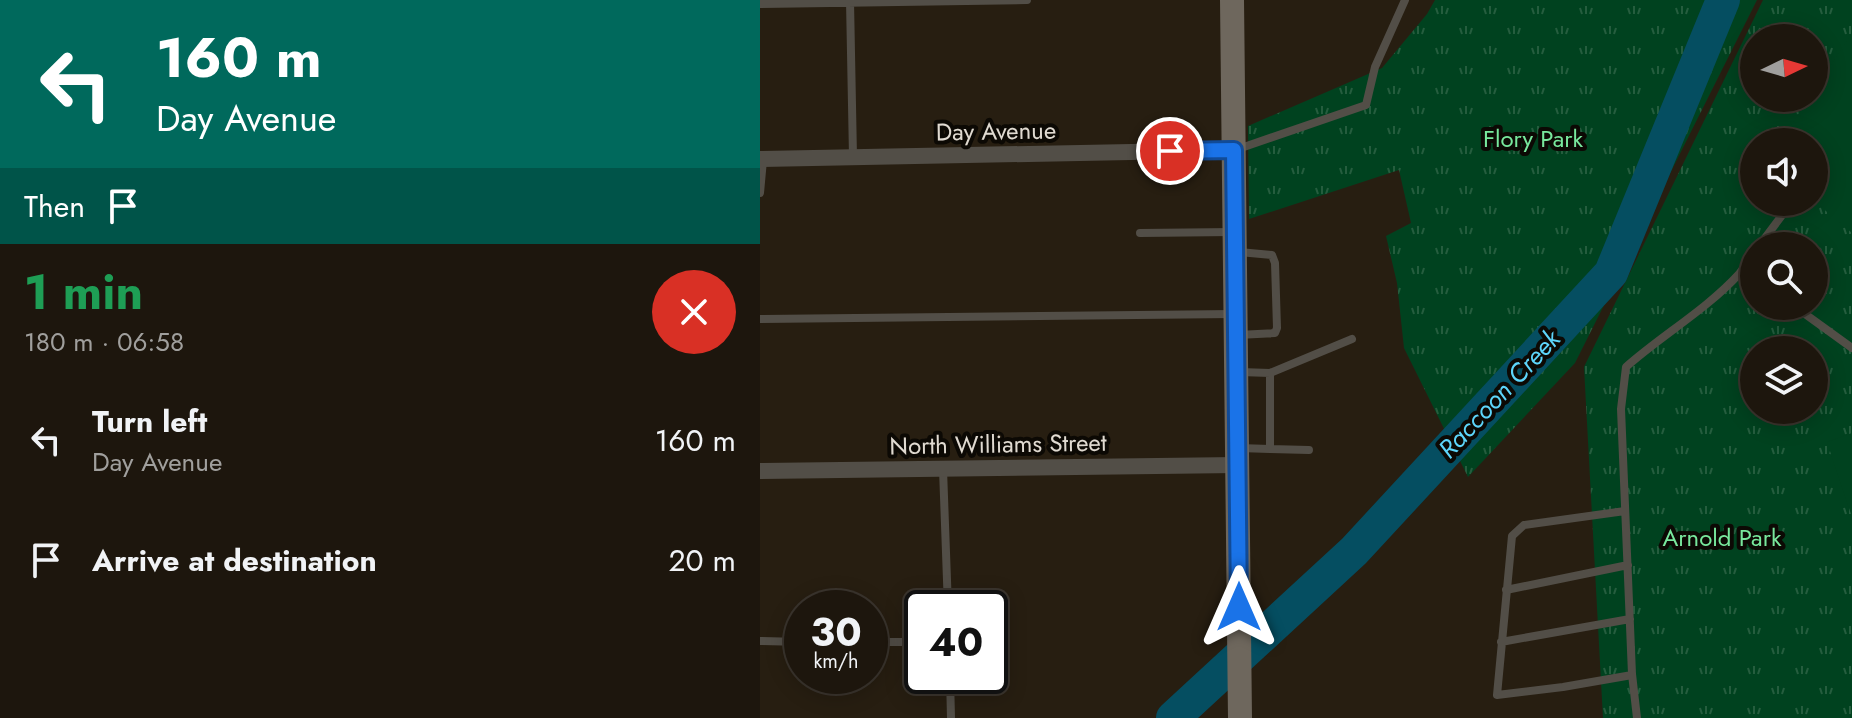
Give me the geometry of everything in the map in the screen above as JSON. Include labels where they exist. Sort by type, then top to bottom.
[{"type":"street","points":[[1232,0],[1240,718]]},
{"type":"street","name":"Day Avenue","points":[[761,159],[1234,150]]},
{"type":"street","name":"North Williams Street","points":[[760,471],[943,468],[1237,456]]},
{"type":"lane","points":[[760,4],[1027,0]]},
{"type":"lane","points":[[1234,150],[1366,105],[1375,67],[1405,0]]},
{"type":"lane","points":[[850,1],[853,157]]},
{"type":"lane","points":[[760,193],[761,159]]},
{"type":"lane","points":[[760,319],[1235,324],[1270,335],[1275,333],[1275,263],[1272,255],[1234,242],[1140,233]]},
{"type":"lane","points":[[1637,718],[1632,675],[1621,409],[1626,367],[1721,293],[1739,274]]},
{"type":"lane","points":[[1813,320],[1852,348]]},
{"type":"lane","points":[[1236,372],[1270,373],[1352,339]]},
{"type":"lane","points":[[1270,373],[1270,449]]},
{"type":"lane","points":[[1237,456],[1270,449],[1309,450]]},
{"type":"lane","points":[[943,468],[947,590]]},
{"type":"lane","points":[[1625,511],[1524,525],[1512,536],[1497,695],[1632,675]]},
{"type":"lane","points":[[1506,590],[1628,565]]},
{"type":"lane","points":[[1501,642],[1630,619]]},
{"type":"lane","points":[[760,641],[784,642]]},
{"type":"lane","points":[[950,694],[951,718]]},
{"type":"green space","name":"Flory Park","points":[[1435,0],[1757,0],[1745,24],[1740,24],[1740,34],[1575,363],[1468,477],[1404,348],[1397,283],[1386,236],[1411,223],[1399,170],[1249,219],[1248,126],[1382,68]]},
{"type":"green space","name":"Arnold Park","points":[[1763,0],[1852,0],[1852,718],[1603,718],[1584,367],[1740,47],[1740,112],[1828,112],[1828,24],[1751,24]]},
{"type":"green space","points":[[1852,33],[1852,233],[1828,213],[1828,128],[1789,128],[1800,112],[1828,112],[1828,70]]},
{"type":"green space","points":[[1852,433],[1852,517],[1827,442]]},
{"type":"waterway","name":"Raccoon Creek","points":[[1173,718],[1354,551],[1611,273],[1723,0]]},
{"type":"route","points":[[1170,151],[1234,150],[1239,607]]}]
